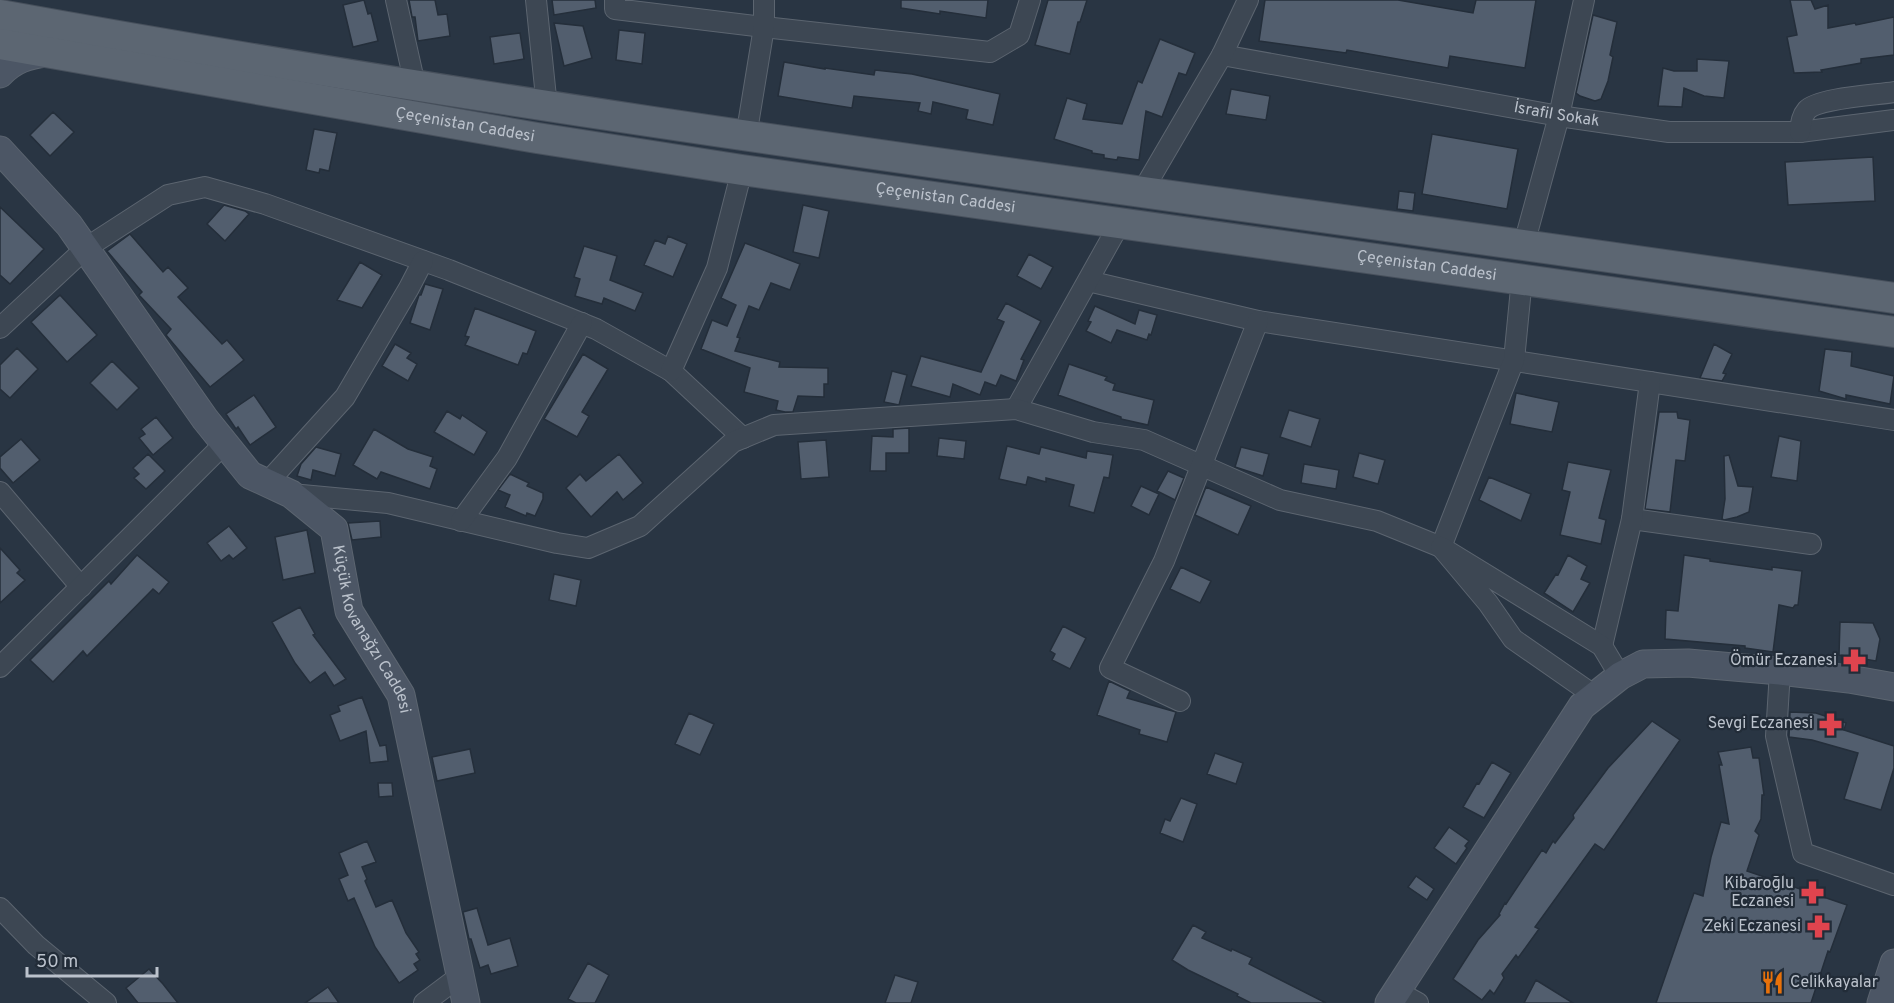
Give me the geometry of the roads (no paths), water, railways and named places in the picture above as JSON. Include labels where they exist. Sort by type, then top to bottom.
[{"type":"main road","name":"Çeçenistan Caddesi","points":[[0,15],[170,46],[746,137],[1524,244],[1894,298]]},
{"type":"main road","name":"Çeçenistan Caddesi","points":[[0,44],[537,138],[742,170],[1894,332]]},
{"type":"street","points":[[396,0],[415,85]]},
{"type":"street","points":[[536,0],[547,107]]},
{"type":"street","points":[[615,0],[615,9],[990,52],[1019,35],[1030,0]]},
{"type":"street","points":[[746,137],[764,27],[764,0]]},
{"type":"street","points":[[1142,192],[1222,55],[1248,0]]},
{"type":"street","points":[[1524,244],[1559,116],[1584,0]]},
{"type":"street","points":[[0,74],[18,60],[46,53]]},
{"type":"street","name":"İsrafil Sokak","points":[[1222,55],[1559,116],[1669,132],[1800,132],[1894,120]]},
{"type":"street","points":[[1800,132],[1801,120],[1808,110],[1819,103],[1894,92]]},
{"type":"street","name":"Küçük Kovanağzı Caddesi","points":[[3,151],[69,225],[205,419],[250,475],[279,489],[334,529],[349,611],[401,695],[466,1003]]},
{"type":"street","points":[[671,371],[717,268],[742,170]]},
{"type":"street","points":[[0,328],[86,248],[168,195],[205,187],[265,204],[423,261],[596,329],[671,371],[743,438]]},
{"type":"street","points":[[1016,409],[1120,223]]},
{"type":"street","points":[[423,261],[345,398],[279,489],[388,503],[557,543],[588,548],[640,526],[733,442],[774,426],[1016,409],[1093,432],[1144,440],[1280,500],[1377,521],[1441,547],[1602,646],[1620,676]]},
{"type":"street","points":[[1441,547],[1514,360],[1522,278]]},
{"type":"street","points":[[1088,281],[1258,321],[1894,420]]},
{"type":"street","points":[[1180,701],[1110,668],[1164,561],[1258,321]]},
{"type":"street","points":[[461,521],[507,458],[582,323]]},
{"type":"street","points":[[1602,646],[1632,519],[1650,382]]},
{"type":"street","points":[[0,667],[225,443]]},
{"type":"street","points":[[0,492],[81,586]]},
{"type":"street","points":[[1632,519],[1811,544]]},
{"type":"street","points":[[1441,547],[1488,603],[1513,639],[1595,696]]},
{"type":"street","points":[[1402,999],[1581,706],[1620,676],[1643,664],[1688,663],[1849,679],[1894,687]]},
{"type":"street","points":[[1780,671],[1776,736],[1803,853],[1894,885]]},
{"type":"street","points":[[1849,679],[1894,676]]},
{"type":"street","points":[[0,908],[36,945],[106,1003]]},
{"type":"street","points":[[1881,1003],[1894,963]]},
{"type":"street","points":[[424,1003],[460,976]]},
{"type":"place","name":"Ömür Eczanesi","points":[[1855,661]]},
{"type":"place","name":"Sevgi Eczanesi","points":[[1831,724]]},
{"type":"place","name":"Kibaroğlu Eczanesi","points":[[1812,893]]},
{"type":"place","name":"Zeki Eczanesi","points":[[1819,927]]},
{"type":"place","name":"Celikkayalar","points":[[1772,983]]}]
